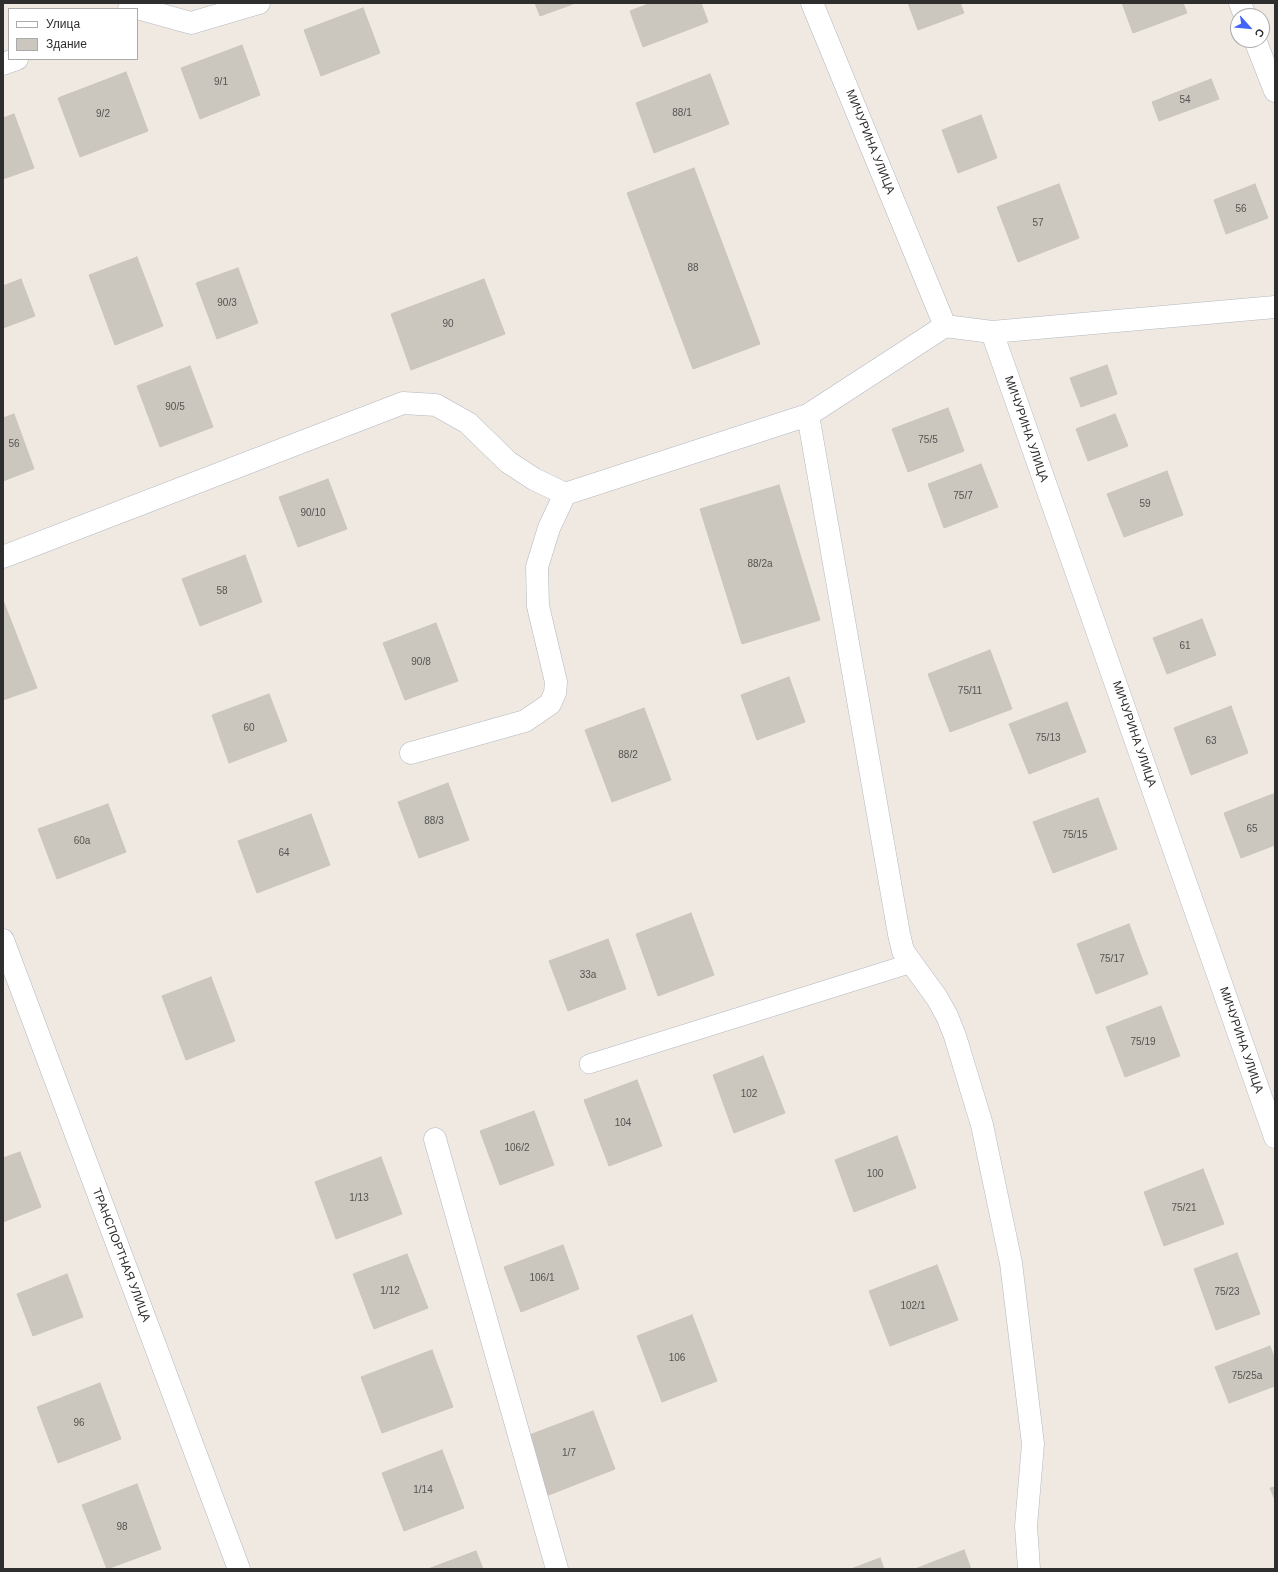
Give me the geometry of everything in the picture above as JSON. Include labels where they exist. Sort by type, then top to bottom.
[{"type":"street","points":[[131,6],[191,23],[259,3]]},
{"type":"street","name":"МИЧУРИНА УЛИЦА","points":[[812,3],[945,326]]},
{"type":"street","points":[[1258,48],[1275,91]]},
{"type":"street","points":[[3,64],[14,60]]},
{"type":"street","points":[[3,557],[403,403],[436,405],[468,423],[508,462],[534,479],[565,494],[808,415],[945,326],[992,332],[1275,307]]},
{"type":"street","name":"МИЧУРИНА УЛИЦА","points":[[992,332],[1275,1137]]},
{"type":"street","points":[[808,415],[903,951],[937,998],[947,1016],[955,1036],[982,1125],[1011,1262],[1033,1444],[1026,1526],[1029,1569]]},
{"type":"street","points":[[410,753],[525,721],[550,704],[555,693],[556,682],[538,606],[537,567],[549,528],[565,494]]},
{"type":"street","name":"ТРАНСПОРТНАЯ УЛИЦА","points":[[3,940],[239,1569]]},
{"type":"street","points":[[435,1139],[557,1569]]},
{"type":"lane","points":[[589,1064],[912,963]]},
{"type":"building","points":[[535,3],[573,3],[573,4],[540,16]]},
{"type":"building","points":[[651,3],[701,3],[708,22],[643,47],[630,11]]},
{"type":"building","points":[[908,3],[960,3],[964,13],[918,30]]},
{"type":"building","points":[[1122,3],[1183,3],[1187,13],[1133,33]]},
{"type":"building","points":[[363,8],[380,53],[321,76],[304,30]]},
{"type":"building","points":[[242,45],[260,95],[200,119],[181,68]]},
{"type":"building","points":[[126,72],[148,131],[80,157],[58,98]]},
{"type":"building","points":[[710,74],[729,124],[654,153],[636,103]]},
{"type":"building","points":[[1211,79],[1219,99],[1159,121],[1152,102]]},
{"type":"building","points":[[14,114],[34,168],[3,179],[3,118]]},
{"type":"building","points":[[981,115],[997,158],[958,173],[942,130]]},
{"type":"building","points":[[694,168],[760,344],[693,369],[627,193]]},
{"type":"building","points":[[1059,184],[1079,238],[1018,262],[997,207]]},
{"type":"building","points":[[1255,184],[1268,218],[1226,234],[1214,200]]},
{"type":"building","points":[[137,257],[163,326],[115,345],[89,275]]},
{"type":"building","points":[[238,268],[258,323],[217,339],[196,283]]},
{"type":"building","points":[[21,279],[35,316],[3,328],[3,286]]},
{"type":"building","points":[[484,279],[505,334],[411,370],[391,314]]},
{"type":"building","points":[[1107,365],[1117,394],[1081,407],[1070,378]]},
{"type":"building","points":[[190,366],[213,427],[160,447],[137,386]]},
{"type":"building","points":[[948,408],[964,451],[908,472],[892,429]]},
{"type":"building","points":[[14,414],[34,469],[3,481],[3,418]]},
{"type":"building","points":[[1115,414],[1128,446],[1088,461],[1076,429]]},
{"type":"building","points":[[981,464],[998,507],[944,528],[928,484]]},
{"type":"building","points":[[1167,471],[1183,515],[1124,537],[1107,494]]},
{"type":"building","points":[[328,479],[347,529],[298,547],[279,497]]},
{"type":"building","points":[[779,485],[820,620],[742,644],[700,509]]},
{"type":"building","points":[[245,555],[262,602],[200,626],[182,579]]},
{"type":"building","points":[[3,600],[37,688],[3,700]]},
{"type":"building","points":[[1202,619],[1216,655],[1167,674],[1153,638]]},
{"type":"building","points":[[436,623],[458,681],[405,700],[383,643]]},
{"type":"building","points":[[990,650],[1012,709],[950,732],[928,674]]},
{"type":"building","points":[[789,677],[805,722],[757,740],[741,695]]},
{"type":"building","points":[[269,694],[287,741],[229,763],[212,715]]},
{"type":"building","points":[[1067,702],[1086,752],[1029,774],[1009,724]]},
{"type":"building","points":[[1231,706],[1248,753],[1191,775],[1174,728]]},
{"type":"building","points":[[644,708],[671,780],[612,802],[585,730]]},
{"type":"building","points":[[448,783],[469,840],[419,858],[398,802]]},
{"type":"building","points":[[1273,794],[1275,799],[1275,845],[1241,858],[1224,813]]},
{"type":"building","points":[[1098,798],[1117,849],[1053,873],[1033,822]]},
{"type":"building","points":[[108,804],[126,852],[57,879],[38,829]]},
{"type":"building","points":[[311,814],[330,865],[257,893],[238,841]]},
{"type":"building","points":[[691,913],[714,975],[658,996],[636,934]]},
{"type":"building","points":[[1129,924],[1148,974],[1096,994],[1077,944]]},
{"type":"building","points":[[608,939],[626,989],[568,1011],[549,961]]},
{"type":"building","points":[[211,977],[235,1041],[186,1060],[162,996]]},
{"type":"building","points":[[1161,1006],[1180,1056],[1125,1077],[1106,1027]]},
{"type":"building","points":[[763,1056],[785,1113],[734,1133],[713,1075]]},
{"type":"building","points":[[637,1080],[662,1146],[609,1166],[584,1100]]},
{"type":"building","points":[[534,1111],[554,1165],[500,1185],[480,1131]]},
{"type":"building","points":[[897,1136],[916,1188],[854,1212],[835,1160]]},
{"type":"building","points":[[20,1152],[41,1207],[3,1222],[3,1158]]},
{"type":"building","points":[[381,1157],[402,1214],[336,1239],[315,1182]]},
{"type":"building","points":[[1203,1169],[1224,1224],[1164,1246],[1144,1192]]},
{"type":"building","points":[[563,1245],[579,1289],[521,1312],[504,1267]]},
{"type":"building","points":[[1237,1253],[1260,1314],[1216,1330],[1194,1269]]},
{"type":"building","points":[[407,1254],[428,1308],[374,1329],[353,1274]]},
{"type":"building","points":[[937,1265],[958,1320],[890,1346],[869,1291]]},
{"type":"building","points":[[67,1274],[83,1317],[33,1336],[17,1294]]},
{"type":"building","points":[[692,1315],[717,1381],[662,1402],[637,1336]]},
{"type":"building","points":[[1270,1346],[1275,1359],[1275,1386],[1229,1403],[1215,1367]]},
{"type":"building","points":[[432,1350],[453,1407],[382,1433],[361,1377]]},
{"type":"building","points":[[100,1383],[121,1439],[58,1463],[37,1407]]},
{"type":"building","points":[[593,1411],[615,1469],[546,1496],[524,1437]]},
{"type":"building","points":[[442,1450],[464,1508],[404,1531],[382,1473]]},
{"type":"building","points":[[137,1484],[161,1549],[107,1569],[82,1505]]},
{"type":"building","points":[[1275,1487],[1275,1500],[1270,1488]]},
{"type":"building","points":[[964,1550],[971,1569],[915,1569]]},
{"type":"building","points":[[476,1551],[483,1569],[428,1569]]},
{"type":"building","points":[[880,1558],[884,1569],[851,1569]]}]
